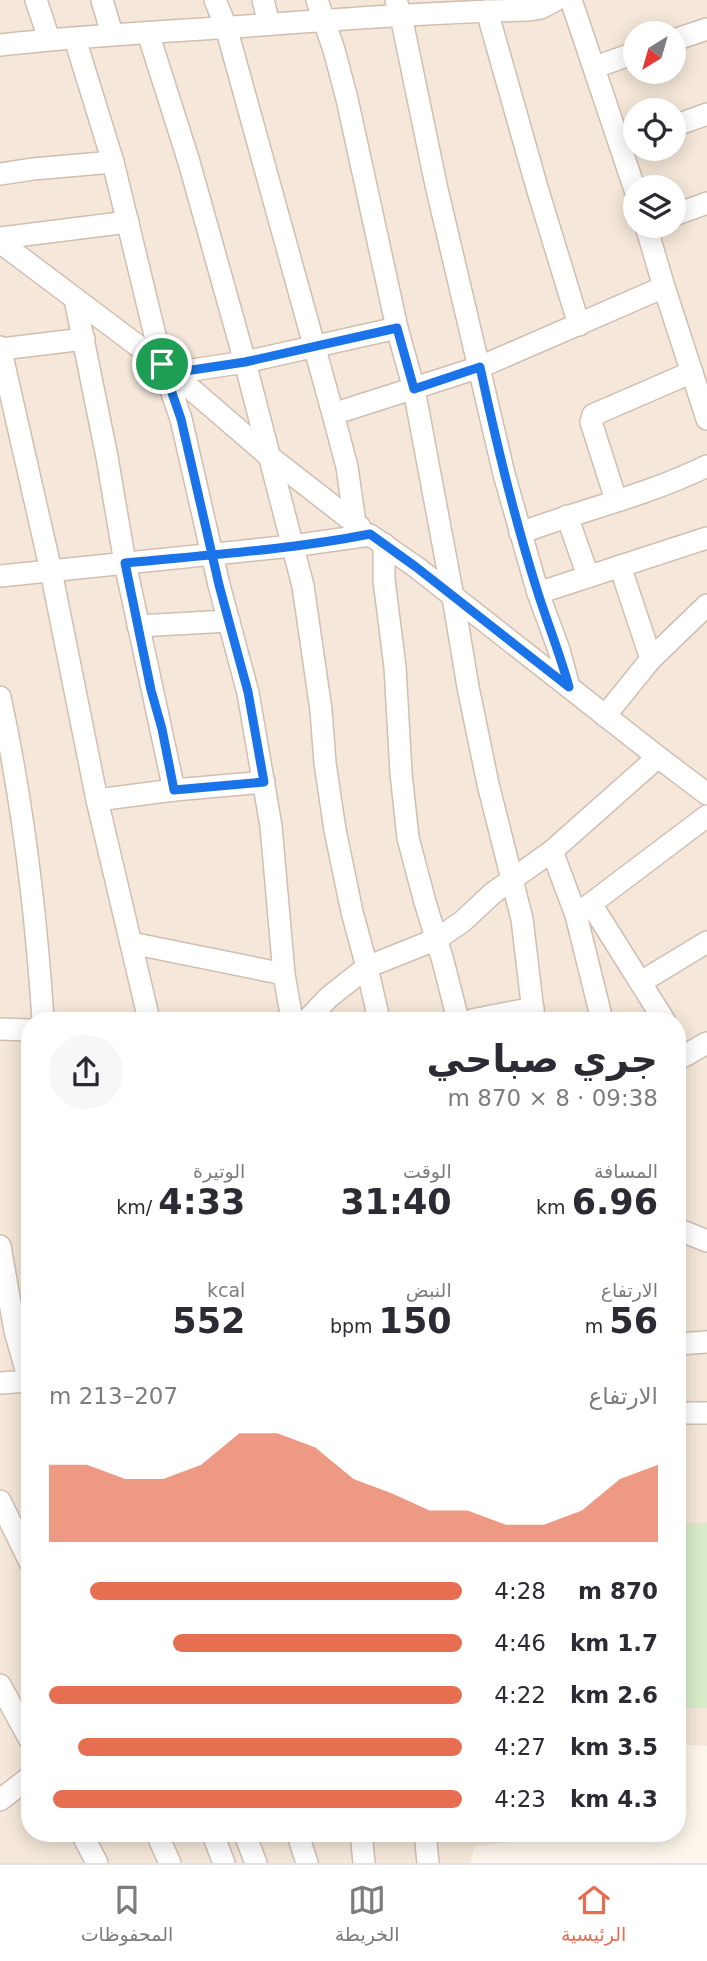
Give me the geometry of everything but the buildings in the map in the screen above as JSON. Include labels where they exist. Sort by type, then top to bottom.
[{"type":"street","points":[[36,0],[49,39]]},
{"type":"street","points":[[102,0],[112,34]]},
{"type":"street","points":[[215,0],[226,27],[334,414],[346,467],[384,580],[395,667],[408,838],[455,1012]]},
{"type":"street","points":[[263,0],[269,24]]},
{"type":"street","points":[[0,45],[112,34],[269,24],[320,10],[452,6],[487,11],[529,10],[541,8],[556,0]]},
{"type":"street","points":[[571,0],[594,67],[623,132]]},
{"type":"street","points":[[398,8],[436,185],[504,474],[538,593],[569,687]]},
{"type":"street","points":[[320,10],[347,99],[397,328],[414,389],[468,687],[488,784],[522,919],[534,1012]]},
{"type":"street","points":[[487,11],[579,326]]},
{"type":"street","points":[[686,36],[707,29]]},
{"type":"street","points":[[148,33],[189,162],[245,362],[303,586],[335,830],[377,1012]]},
{"type":"street","points":[[75,39],[113,162],[181,419],[248,692],[271,826],[284,974],[291,1012]]},
{"type":"street","points":[[594,67],[623,57]]},
{"type":"street","points":[[686,122],[707,114]]},
{"type":"street","points":[[0,174],[113,162]]},
{"type":"street","points":[[686,210],[707,202]]},
{"type":"street","points":[[0,240],[128,222]]},
{"type":"street","points":[[650,238],[707,418]]},
{"type":"street","points":[[0,240],[167,369],[270,457],[707,794]]},
{"type":"street","points":[[334,414],[480,367],[664,287]]},
{"type":"street","points":[[75,299],[125,563],[174,790]]},
{"type":"street","points":[[167,369],[245,362],[397,328]]},
{"type":"street","points":[[84,339],[0,348],[51,571],[97,800],[147,1012]]},
{"type":"street","points":[[616,500],[591,422],[593,415],[692,372]]},
{"type":"street","points":[[520,533],[659,486],[707,466]]},
{"type":"street","points":[[567,516],[588,576]]},
{"type":"street","points":[[0,576],[292,546],[369,534]]},
{"type":"street","points":[[538,593],[707,538]]},
{"type":"street","points":[[620,566],[651,659]]},
{"type":"street","points":[[605,716],[651,659],[707,605]]},
{"type":"street","points":[[138,626],[229,621]]},
{"type":"street","points":[[0,697],[7,772],[22,807],[42,1012]]},
{"type":"street","points":[[315,1012],[367,967],[437,939],[463,921],[494,893],[552,851],[658,757]]},
{"type":"street","points":[[97,800],[264,782]]},
{"type":"street","points":[[583,909],[707,816]]},
{"type":"street","points":[[552,851],[583,909],[641,982],[659,1012]]},
{"type":"street","points":[[583,909],[601,1012]]},
{"type":"street","points":[[641,982],[707,942]]},
{"type":"street","points":[[131,943],[284,974]]},
{"type":"street","points":[[0,1029],[21,1030]]},
{"type":"street","points":[[686,1051],[707,1043]]},
{"type":"street","points":[[686,1233],[707,1241]]},
{"type":"street","points":[[0,1247],[21,1353]]},
{"type":"street","points":[[686,1343],[707,1342]]},
{"type":"street","points":[[0,1383],[21,1382]]},
{"type":"street","points":[[686,1413],[707,1413]]},
{"type":"street","points":[[0,1501],[21,1544]]},
{"type":"street","points":[[0,1685],[21,1724]]},
{"type":"street","points":[[0,1800],[21,1784]]},
{"type":"street","points":[[85,1842],[97,1863]]},
{"type":"street","points":[[161,1842],[170,1863]]},
{"type":"street","points":[[216,1842],[224,1863]]},
{"type":"street","points":[[248,1842],[256,1863]]},
{"type":"street","points":[[300,1842],[307,1863]]},
{"type":"street","points":[[362,1842],[364,1863]]},
{"type":"street","points":[[426,1842],[428,1863]]},
{"type":"shaded area","points":[[0,0],[707,0],[707,1746],[686,1745],[686,1012],[21,1012],[21,1842],[510,1842],[474,1847],[470,1863],[0,1863]]},
{"type":"green space","points":[[686,1523],[707,1523],[707,1708],[686,1708]]},
{"type":"route","points":[[162,364],[172,373],[245,362],[397,328],[414,389],[480,367],[520,533],[569,687],[370,534],[292,546],[212,554],[125,563],[174,790],[264,782],[248,692],[219,585],[212,554],[195,478],[181,419],[162,364]]}]
